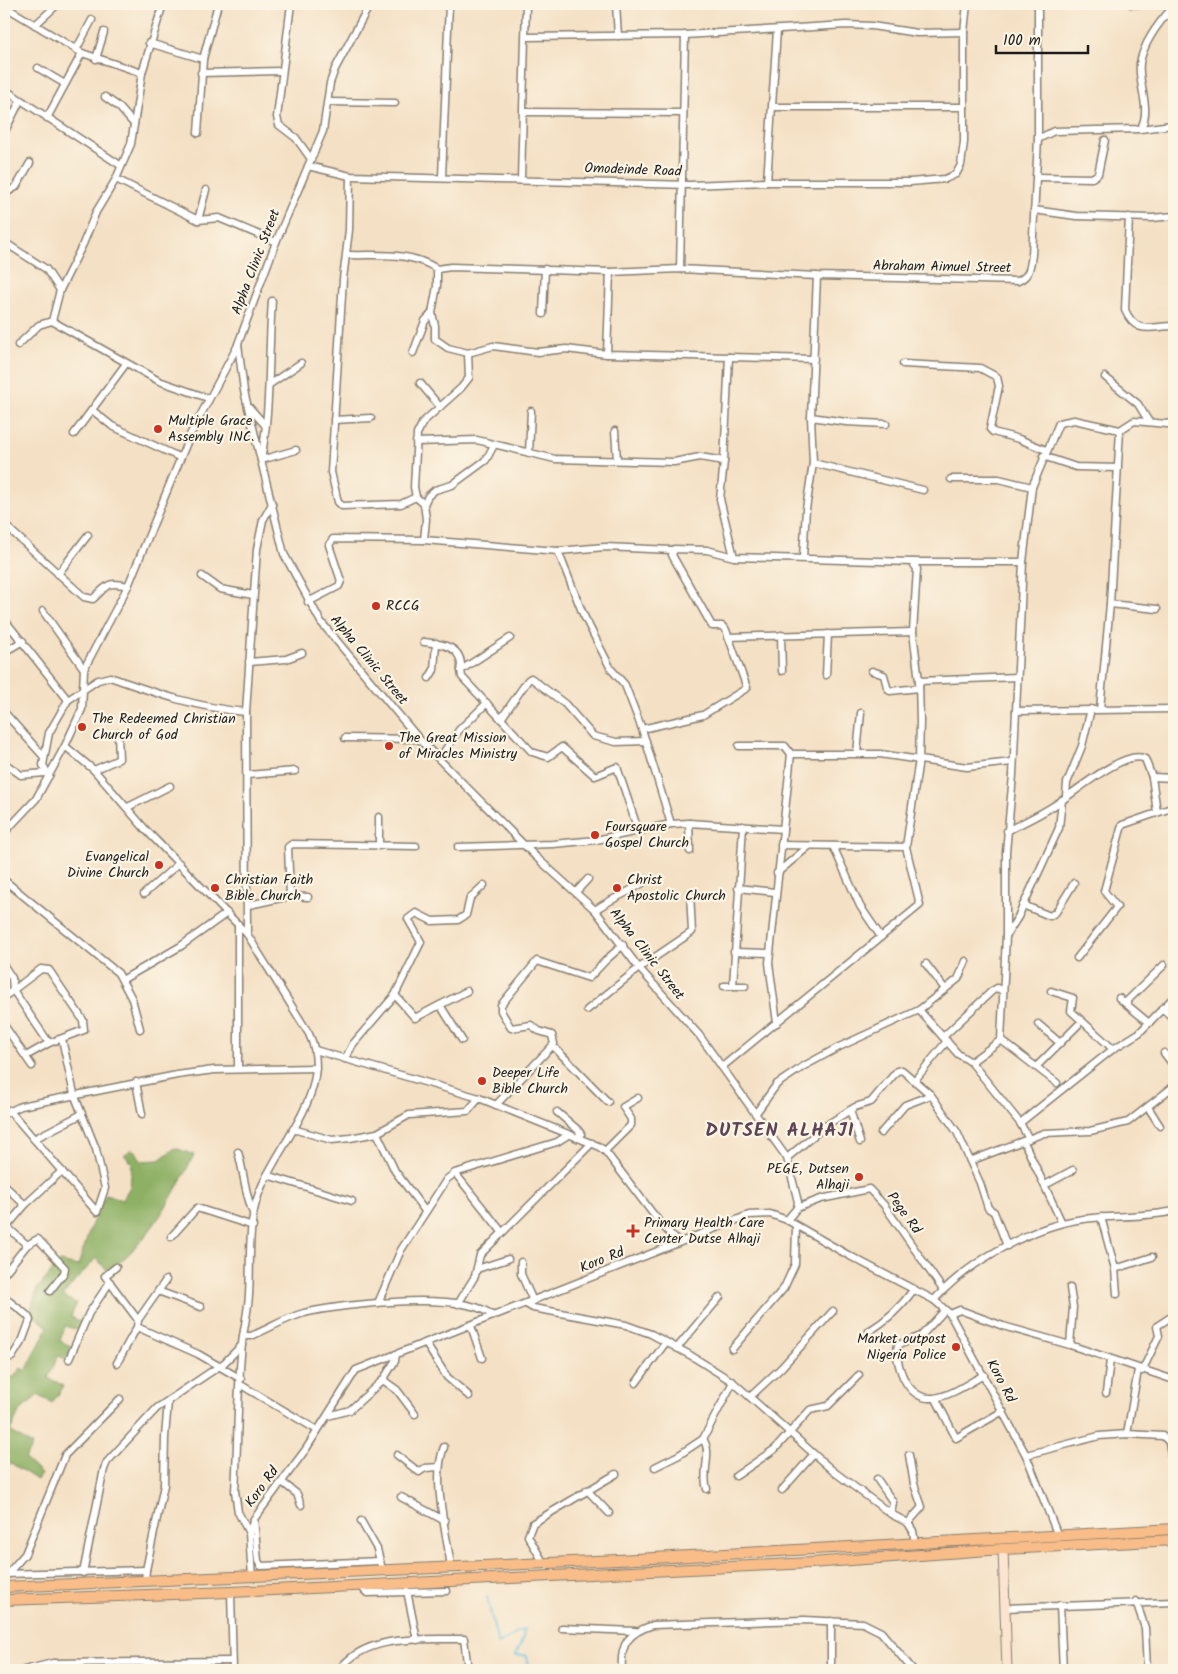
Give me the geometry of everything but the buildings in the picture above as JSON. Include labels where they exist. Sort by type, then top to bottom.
[{"type":"main road","points":[[4,1586],[252,1577],[277,1571],[381,1566],[450,1568],[542,1562],[618,1560],[1174,1529]]},
{"type":"main road","points":[[4,1600],[231,1592],[810,1564],[1003,1549],[1174,1540]]},
{"type":"street","points":[[35,25],[58,4]]},
{"type":"street","points":[[52,321],[60,290],[83,244],[96,212],[116,179],[120,165],[131,144],[142,73],[149,43],[163,4]]},
{"type":"street","points":[[198,134],[203,59],[218,4]]},
{"type":"street","points":[[291,4],[281,71],[278,122],[296,138],[309,162]]},
{"type":"street","name":"Alpha Clinic Street","points":[[370,4],[335,69],[330,83],[323,131],[276,242],[238,344],[248,405],[284,554],[308,602],[332,638],[419,739],[526,847],[596,910],[639,968],[699,1035],[787,1158],[798,1197],[797,1208]]},
{"type":"street","points":[[442,177],[449,4]]},
{"type":"street","points":[[521,179],[526,4]]},
{"type":"street","points":[[616,4],[618,36]]},
{"type":"street","points":[[773,107],[964,107],[964,32],[967,4]]},
{"type":"street","name":"Abraham Aimuel Street","points":[[437,269],[451,266],[610,272],[680,269],[817,276],[1018,281],[1025,278],[1030,271],[1037,177],[1038,4]]},
{"type":"street","points":[[1131,4],[1174,6]]},
{"type":"street","points":[[4,5],[79,52],[142,73]]},
{"type":"street","points":[[1140,129],[1143,124],[1144,109],[1140,62],[1157,25],[1174,6]]},
{"type":"street","points":[[47,118],[65,84],[92,20]]},
{"type":"street","points":[[526,37],[685,35],[846,26],[872,26],[917,33],[964,32]]},
{"type":"street","points":[[767,182],[777,30]]},
{"type":"street","points":[[96,59],[104,32]]},
{"type":"street","points":[[680,269],[685,35]]},
{"type":"street","points":[[149,43],[203,59]]},
{"type":"street","points":[[38,68],[65,84]]},
{"type":"street","points":[[201,73],[281,71]]},
{"type":"street","points":[[4,89],[120,165]]},
{"type":"street","points":[[104,97],[120,107],[134,124]]},
{"type":"street","points":[[4,133],[20,101]]},
{"type":"street","points":[[328,102],[395,103]]},
{"type":"street","name":"Omodeinde Road","points":[[309,162],[350,176],[682,184],[910,182],[945,179],[956,174],[961,165],[964,142],[964,107]]},
{"type":"street","points":[[523,112],[683,113]]},
{"type":"street","points":[[1038,139],[1054,131],[1140,129],[1172,124],[1174,120]]},
{"type":"street","points":[[1037,177],[1092,178],[1098,174],[1105,140]]},
{"type":"street","points":[[4,194],[16,187],[30,163]]},
{"type":"street","points":[[350,176],[347,255],[343,279],[330,467],[338,502],[342,506],[401,504],[416,498]]},
{"type":"street","points":[[116,179],[198,220],[219,218],[276,242]]},
{"type":"street","points":[[198,220],[206,190]]},
{"type":"street","points":[[1034,210],[1076,216],[1152,218],[1174,216]]},
{"type":"street","points":[[1129,217],[1125,310],[1132,323],[1141,328],[1174,326]]},
{"type":"street","points":[[5,245],[46,269],[60,290]]},
{"type":"street","points":[[347,255],[409,257],[423,260],[437,269],[437,286],[432,313],[436,342],[448,348],[468,353],[493,346],[538,352],[566,349],[607,354],[814,359]]},
{"type":"street","points":[[543,314],[545,269]]},
{"type":"street","points":[[607,354],[610,272]]},
{"type":"street","points":[[803,558],[806,509],[813,463],[811,416],[817,276]]},
{"type":"street","points":[[272,301],[268,360],[270,384],[265,425],[266,436],[261,460],[296,450]]},
{"type":"street","points":[[413,353],[425,321],[432,313]]},
{"type":"street","points":[[18,345],[39,325],[52,321],[159,381],[208,398]]},
{"type":"street","points":[[4,833],[36,799],[47,774],[65,746],[82,709],[84,668],[128,586],[179,457],[208,398],[238,344]]},
{"type":"street","points":[[424,504],[416,498],[414,487],[416,442],[420,426],[469,378],[468,353]]},
{"type":"street","points":[[729,356],[724,461],[720,499],[734,557]]},
{"type":"street","points":[[270,384],[302,363]]},
{"type":"street","points":[[74,434],[126,364]]},
{"type":"street","points":[[903,364],[980,368],[997,377],[999,386],[990,429],[993,432],[1019,439],[1076,467],[1118,468]]},
{"type":"street","points":[[1105,377],[1138,404],[1149,422]]},
{"type":"street","points":[[420,383],[440,407]]},
{"type":"street","points":[[248,405],[265,425]]},
{"type":"street","points":[[92,410],[112,426],[179,457]]},
{"type":"street","points":[[529,453],[531,411]]},
{"type":"street","points":[[811,416],[846,422],[886,424]]},
{"type":"street","points":[[334,420],[371,418]]},
{"type":"street","points":[[1001,1040],[1006,936],[1007,831],[1016,711],[1023,562],[1032,486],[1059,423],[1064,420],[1074,420],[1120,430],[1134,420],[1167,424],[1174,422]]},
{"type":"street","points":[[1100,709],[1110,604],[1120,430]]},
{"type":"street","points":[[615,431],[617,460]]},
{"type":"street","points":[[416,442],[477,440],[555,459],[674,462],[700,457],[724,461]]},
{"type":"street","points":[[424,540],[426,519],[424,504],[432,492],[452,485],[486,460],[494,445]]},
{"type":"street","points":[[813,463],[924,490]]},
{"type":"street","points":[[951,479],[999,479],[1032,486]]},
{"type":"street","points":[[247,934],[249,905],[246,712],[253,595],[259,536],[272,504]]},
{"type":"street","points":[[8,528],[89,600],[93,599],[108,584],[128,586]]},
{"type":"street","points":[[58,574],[88,535]]},
{"type":"street","points":[[308,602],[339,586],[341,581],[330,545],[333,539],[424,540],[558,551],[605,547],[708,550],[734,557],[912,562],[1023,562]]},
{"type":"street","points":[[642,730],[703,715],[745,690],[746,684],[724,627],[712,626],[672,555],[672,550]]},
{"type":"street","points":[[558,551],[583,614],[611,669],[625,685],[646,741],[671,824]]},
{"type":"street","points":[[722,1067],[920,905],[906,847],[919,759],[919,684],[913,632],[917,569],[912,562]]},
{"type":"street","points":[[202,576],[220,589],[253,595]]},
{"type":"street","points":[[1110,604],[1157,609]]},
{"type":"street","points":[[43,611],[84,668]]},
{"type":"street","points":[[4,619],[68,700]]},
{"type":"street","points":[[728,636],[913,632]]},
{"type":"street","points":[[826,675],[828,634]]},
{"type":"street","points":[[781,635],[782,671]]},
{"type":"street","points":[[461,670],[510,638]]},
{"type":"street","points":[[4,652],[23,641]]},
{"type":"street","points":[[424,642],[452,646],[458,652],[462,661],[462,677],[532,752],[548,757],[562,746],[595,776],[617,766],[639,833]]},
{"type":"street","points":[[429,678],[434,670],[436,643]]},
{"type":"street","points":[[249,662],[286,659],[302,653]]},
{"type":"street","points":[[872,670],[884,674],[890,691],[919,684],[1017,677]]},
{"type":"street","points":[[47,774],[43,766],[49,733],[68,700],[98,680],[110,677],[184,703],[216,710],[246,712]]},
{"type":"street","points":[[501,719],[528,680],[532,678],[565,704],[593,736],[616,742],[646,741]]},
{"type":"street","points":[[439,759],[459,730],[487,703]]},
{"type":"street","points":[[1016,711],[1174,708]]},
{"type":"street","points":[[1006,936],[1012,928],[1059,828],[1067,783],[1082,746],[1091,709]]},
{"type":"street","points":[[4,712],[44,757]]},
{"type":"street","points":[[858,754],[861,712]]},
{"type":"street","points":[[94,770],[119,759],[118,733]]},
{"type":"street","points":[[345,738],[419,739]]},
{"type":"street","points":[[65,746],[94,770],[128,807],[145,829],[247,934],[309,1034],[315,1050],[316,1068],[309,1095],[259,1192],[254,1214],[249,1297],[242,1345],[235,1491],[238,1512],[248,1533]]},
{"type":"street","points":[[739,746],[785,746],[791,754],[769,953],[777,1023]]},
{"type":"street","points":[[791,754],[880,754],[967,767],[1012,762]]},
{"type":"street","points":[[1007,831],[1112,767],[1136,757],[1147,761],[1152,778],[1157,812]]},
{"type":"street","points":[[4,763],[21,775],[47,774]]},
{"type":"street","points":[[247,775],[295,771]]},
{"type":"street","points":[[1152,778],[1174,778]]},
{"type":"street","points":[[128,807],[170,786]]},
{"type":"street","points":[[1077,958],[1117,907],[1104,891],[1121,827],[1126,823],[1174,806]]},
{"type":"street","points":[[379,817],[379,846]]},
{"type":"street","points":[[689,823],[690,850]]},
{"type":"street","points":[[458,847],[526,847],[596,840],[639,833],[671,824],[689,823],[783,829]]},
{"type":"street","points":[[733,986],[743,826]]},
{"type":"street","points":[[290,896],[290,845],[416,846]]},
{"type":"street","points":[[781,845],[906,847]]},
{"type":"street","points":[[777,873],[809,846]]},
{"type":"street","points":[[833,846],[860,906],[881,937]]},
{"type":"street","points":[[144,894],[179,863]]},
{"type":"street","points":[[576,892],[588,879]]},
{"type":"street","points":[[4,880],[113,968],[132,999],[140,1029]]},
{"type":"street","points":[[596,910],[647,880]]},
{"type":"street","points":[[1023,905],[1050,916],[1056,912],[1074,883]]},
{"type":"street","points":[[346,1059],[357,1040],[395,995],[421,942],[408,919],[416,913],[432,921],[458,920],[466,915],[470,898],[484,885]]},
{"type":"street","points":[[738,888],[775,892]]},
{"type":"street","points":[[587,1010],[639,968],[692,932],[690,893]]},
{"type":"street","points":[[249,905],[290,896],[308,897]]},
{"type":"street","points":[[122,980],[181,946],[227,913]]},
{"type":"street","points":[[238,924],[238,1069]]},
{"type":"street","points":[[608,1102],[554,1047],[552,1035],[540,1031],[532,1025],[511,1028],[501,1011],[502,1005],[537,961],[590,978],[623,945]]},
{"type":"street","points":[[734,952],[769,953]]},
{"type":"street","points":[[756,1113],[777,1084],[797,1070],[839,1047],[919,1010],[961,976],[966,961]]},
{"type":"street","points":[[926,964],[945,989]]},
{"type":"street","points":[[1125,1003],[1164,965]]},
{"type":"street","points":[[4,966],[12,978],[13,990],[49,1043]]},
{"type":"street","points":[[4,998],[41,969],[49,970],[84,1024],[84,1030],[49,1043],[26,1056]]},
{"type":"street","points":[[724,986],[744,986]]},
{"type":"street","points":[[915,1080],[945,1039],[992,991],[997,988],[1003,991]]},
{"type":"street","points":[[395,995],[415,1018],[467,990]]},
{"type":"street","points":[[1051,992],[1073,998],[1070,1009],[1073,1014],[1114,1049]]},
{"type":"street","points":[[1020,1123],[1114,1049],[1139,1033],[1174,997]]},
{"type":"street","points":[[1119,998],[1149,1024]]},
{"type":"street","points":[[440,1005],[462,1040]]},
{"type":"street","points":[[1162,1008],[1174,1019]]},
{"type":"street","points":[[919,1010],[963,1058],[971,1062],[1020,1123],[1026,1141],[1062,1222]]},
{"type":"street","points":[[1038,1024],[1060,1043]]},
{"type":"street","points":[[4,1025],[32,1066]]},
{"type":"street","points":[[1036,1067],[1078,1025]]},
{"type":"street","points":[[62,1039],[74,1094],[96,1149],[105,1188],[97,1212],[34,1139],[7,1112],[74,1094],[177,1075],[238,1069],[316,1068]]},
{"type":"street","points":[[971,1062],[1001,1040]]},
{"type":"street","points":[[1001,1040],[1057,1083]]},
{"type":"street","points":[[496,1105],[554,1047]]},
{"type":"street","points":[[315,1050],[479,1098],[592,1143],[604,1151],[654,1215],[678,1242]]},
{"type":"street","points":[[1164,1053],[1174,1066]]},
{"type":"street","points":[[787,1158],[821,1129],[850,1110],[875,1098],[900,1070],[915,1080],[931,1095],[957,1132],[988,1208],[994,1212],[1007,1246]]},
{"type":"street","points":[[136,1082],[142,1114]]},
{"type":"street","points":[[970,1162],[1044,1133],[1090,1131],[1125,1123],[1174,1086]]},
{"type":"street","points":[[881,1133],[905,1106],[931,1095]]},
{"type":"street","points":[[293,1129],[332,1140],[377,1134],[409,1115],[468,1111],[479,1098]]},
{"type":"street","points":[[604,1151],[632,1125],[631,1119],[623,1107],[638,1098]]},
{"type":"street","points":[[1148,1107],[1160,1126]]},
{"type":"street","points":[[850,1110],[860,1142]]},
{"type":"street","points":[[557,1112],[578,1130],[580,1134],[577,1138]]},
{"type":"street","points":[[34,1139],[82,1114]]},
{"type":"street","points":[[377,1134],[395,1171],[425,1211]]},
{"type":"street","points":[[378,1302],[401,1250],[444,1182],[455,1173],[557,1142],[568,1135]]},
{"type":"street","points":[[458,1304],[475,1276],[479,1257],[592,1143]]},
{"type":"street","points":[[238,1152],[245,1179],[247,1199],[254,1214]]},
{"type":"street","points":[[1045,1185],[1073,1170]]},
{"type":"street","points":[[27,1245],[5,1227],[62,1171]]},
{"type":"street","points":[[455,1173],[502,1232]]},
{"type":"street","points":[[267,1175],[352,1201]]},
{"type":"street","points":[[4,1184],[26,1205]]},
{"type":"street","name":"Pege Rd","points":[[797,1208],[862,1189],[869,1189],[884,1206],[943,1290]]},
{"type":"street","points":[[171,1237],[197,1208],[253,1226]]},
{"type":"street","points":[[786,1220],[797,1208]]},
{"type":"street","points":[[934,1300],[972,1266],[1007,1246],[1062,1222],[1101,1217],[1133,1218],[1174,1211]]},
{"type":"street","name":"Koro Rd","points":[[252,1577],[248,1533],[254,1519],[328,1416],[354,1371],[749,1215],[770,1214],[786,1220],[848,1255],[914,1288],[934,1300],[948,1312],[1026,1455],[1058,1536]]},
{"type":"street","points":[[1101,1217],[1115,1269],[1116,1294]]},
{"type":"street","points":[[732,1349],[784,1288],[795,1264],[796,1226]]},
{"type":"street","points":[[4,1274],[27,1245],[38,1238],[65,1268],[64,1273],[50,1291]]},
{"type":"street","points":[[1115,1269],[1152,1257]]},
{"type":"street","points":[[477,1269],[508,1259]]},
{"type":"street","points":[[521,1262],[521,1274],[533,1301]]},
{"type":"street","points":[[116,1267],[105,1276],[137,1324],[219,1366],[317,1430]]},
{"type":"street","points":[[117,1363],[137,1324],[166,1280]]},
{"type":"street","points":[[70,1360],[89,1313],[110,1282]]},
{"type":"street","points":[[869,1331],[886,1320],[900,1307],[914,1288]]},
{"type":"street","points":[[1070,1288],[1072,1307],[1070,1345]]},
{"type":"street","points":[[158,1291],[201,1307]]},
{"type":"street","points":[[677,1348],[720,1297]]},
{"type":"street","points":[[4,1298],[28,1316],[30,1320],[23,1340],[12,1357]]},
{"type":"street","points":[[243,1336],[251,1336],[303,1313],[378,1302],[458,1304],[480,1307],[493,1316]]},
{"type":"street","points":[[526,1304],[533,1308],[626,1325],[666,1342],[733,1382],[814,1455],[891,1514],[908,1523],[913,1531],[915,1543]]},
{"type":"street","points":[[984,1375],[936,1399],[919,1397],[903,1376],[897,1348],[898,1345],[921,1336],[948,1312],[960,1310],[1003,1326],[1070,1345],[1174,1380]]},
{"type":"street","points":[[750,1397],[781,1368],[833,1311]]},
{"type":"street","points":[[1127,1434],[1140,1370],[1159,1336],[1156,1326],[1174,1315]]},
{"type":"street","points":[[471,1326],[482,1358]]},
{"type":"street","points":[[636,1383],[666,1342]]},
{"type":"street","points":[[426,1344],[447,1377],[469,1396]]},
{"type":"street","points":[[83,1573],[105,1466],[157,1408],[219,1366],[242,1345]]},
{"type":"street","points":[[328,1416],[350,1410],[383,1380],[395,1361],[396,1354]]},
{"type":"street","points":[[1106,1393],[1110,1360]]},
{"type":"street","points":[[736,1476],[775,1448],[810,1410],[825,1407],[834,1401],[859,1375]]},
{"type":"street","points":[[383,1380],[404,1397],[415,1414]]},
{"type":"street","points":[[654,1467],[679,1455],[703,1440],[733,1382]]},
{"type":"street","points":[[4,1574],[25,1554],[64,1455],[120,1399]]},
{"type":"street","points":[[936,1399],[956,1438],[1003,1411]]},
{"type":"street","points":[[146,1581],[146,1570],[164,1486],[168,1401]]},
{"type":"street","points":[[1026,1455],[1099,1436],[1127,1434],[1166,1437],[1169,1442],[1174,1472]]},
{"type":"street","points":[[703,1440],[708,1448],[705,1470],[707,1488]]},
{"type":"street","points":[[444,1447],[439,1468],[441,1505],[445,1521],[450,1568]]},
{"type":"street","points":[[397,1455],[419,1472],[425,1468],[439,1468]]},
{"type":"street","points":[[782,1490],[814,1455]]},
{"type":"street","points":[[908,1523],[922,1507],[914,1484],[909,1455]]},
{"type":"street","points":[[542,1562],[528,1536],[533,1522],[616,1474]]},
{"type":"street","points":[[877,1479],[893,1502],[891,1514]]},
{"type":"street","points":[[282,1482],[297,1494],[301,1505]]},
{"type":"street","points":[[587,1490],[608,1513]]},
{"type":"street","points":[[401,1497],[445,1521]]},
{"type":"street","points":[[254,1519],[258,1562],[277,1571]]},
{"type":"street","points":[[361,1521],[377,1549],[381,1566]]},
{"type":"street","points":[[1003,1549],[1007,1670]]},
{"type":"street","points":[[4,1574],[146,1570]]},
{"type":"street","points":[[364,1586],[367,1593],[447,1591]]},
{"type":"street","points":[[231,1592],[233,1670]]},
{"type":"street","points":[[407,1592],[417,1640]]},
{"type":"street","points":[[1136,1602],[1146,1628],[1147,1670]]},
{"type":"street","points":[[1005,1608],[1174,1602]]},
{"type":"street","points":[[1060,1605],[1063,1670]]},
{"type":"street","points":[[831,1621],[831,1670]]},
{"type":"street","points":[[562,1628],[635,1631],[662,1624],[856,1622],[875,1627],[914,1670]]},
{"type":"street","points":[[622,1670],[623,1650],[627,1640],[635,1631]]},
{"type":"street","points":[[339,1670],[352,1656],[362,1649],[375,1644],[417,1640],[464,1639],[468,1670]]},
{"type":"street","points":[[24,1670],[53,1663],[232,1661]]},
{"type":"green space","points":[[175,1148],[194,1155],[177,1188],[148,1233],[136,1247],[108,1271],[96,1258],[62,1296],[76,1303],[71,1317],[82,1322],[79,1330],[65,1326],[60,1341],[73,1347],[66,1359],[58,1356],[48,1378],[64,1386],[52,1403],[38,1395],[20,1411],[10,1431],[32,1445],[25,1459],[41,1474],[37,1480],[11,1463],[4,1470],[4,1378],[7,1374],[13,1378],[21,1368],[26,1371],[48,1327],[30,1313],[37,1289],[60,1262],[78,1266],[91,1226],[106,1194],[122,1200],[130,1187],[132,1163],[124,1155],[132,1149],[137,1153],[141,1161],[159,1160]]},
{"type":"waterway","points":[[487,1597],[498,1644],[524,1629],[523,1639],[515,1656],[526,1655],[531,1670]]},
{"type":"place","name":"Multiple Grace Assembly INC.","points":[[158,429]]},
{"type":"place","name":"RCCG","points":[[376,606]]},
{"type":"place","name":"The Redeemed Christian Church of God","points":[[82,727]]},
{"type":"place","name":"The Great Mission of Miracles Ministry","points":[[389,746]]},
{"type":"place","name":"Foursquare Gospel Church","points":[[595,835]]},
{"type":"place","name":"Evangelical Divine Church","points":[[159,865]]},
{"type":"place","name":"Christian Faith Bible Church","points":[[215,888]]},
{"type":"place","name":"Christ Apostolic Church","points":[[617,888]]},
{"type":"place","name":"Deeper Life Bible Church","points":[[482,1081]]},
{"type":"place","name":"PEGE, Dutsen Alhaji","points":[[859,1177]]},
{"type":"place","name":"Primary Health Care Center Dutse Alhaji","points":[[633,1231]]},
{"type":"place","name":"Market outpost Nigeria Police","points":[[956,1347]]},
{"type":"district","name":"DUTSEN ALHAJI","points":[[780,1131]]}]
